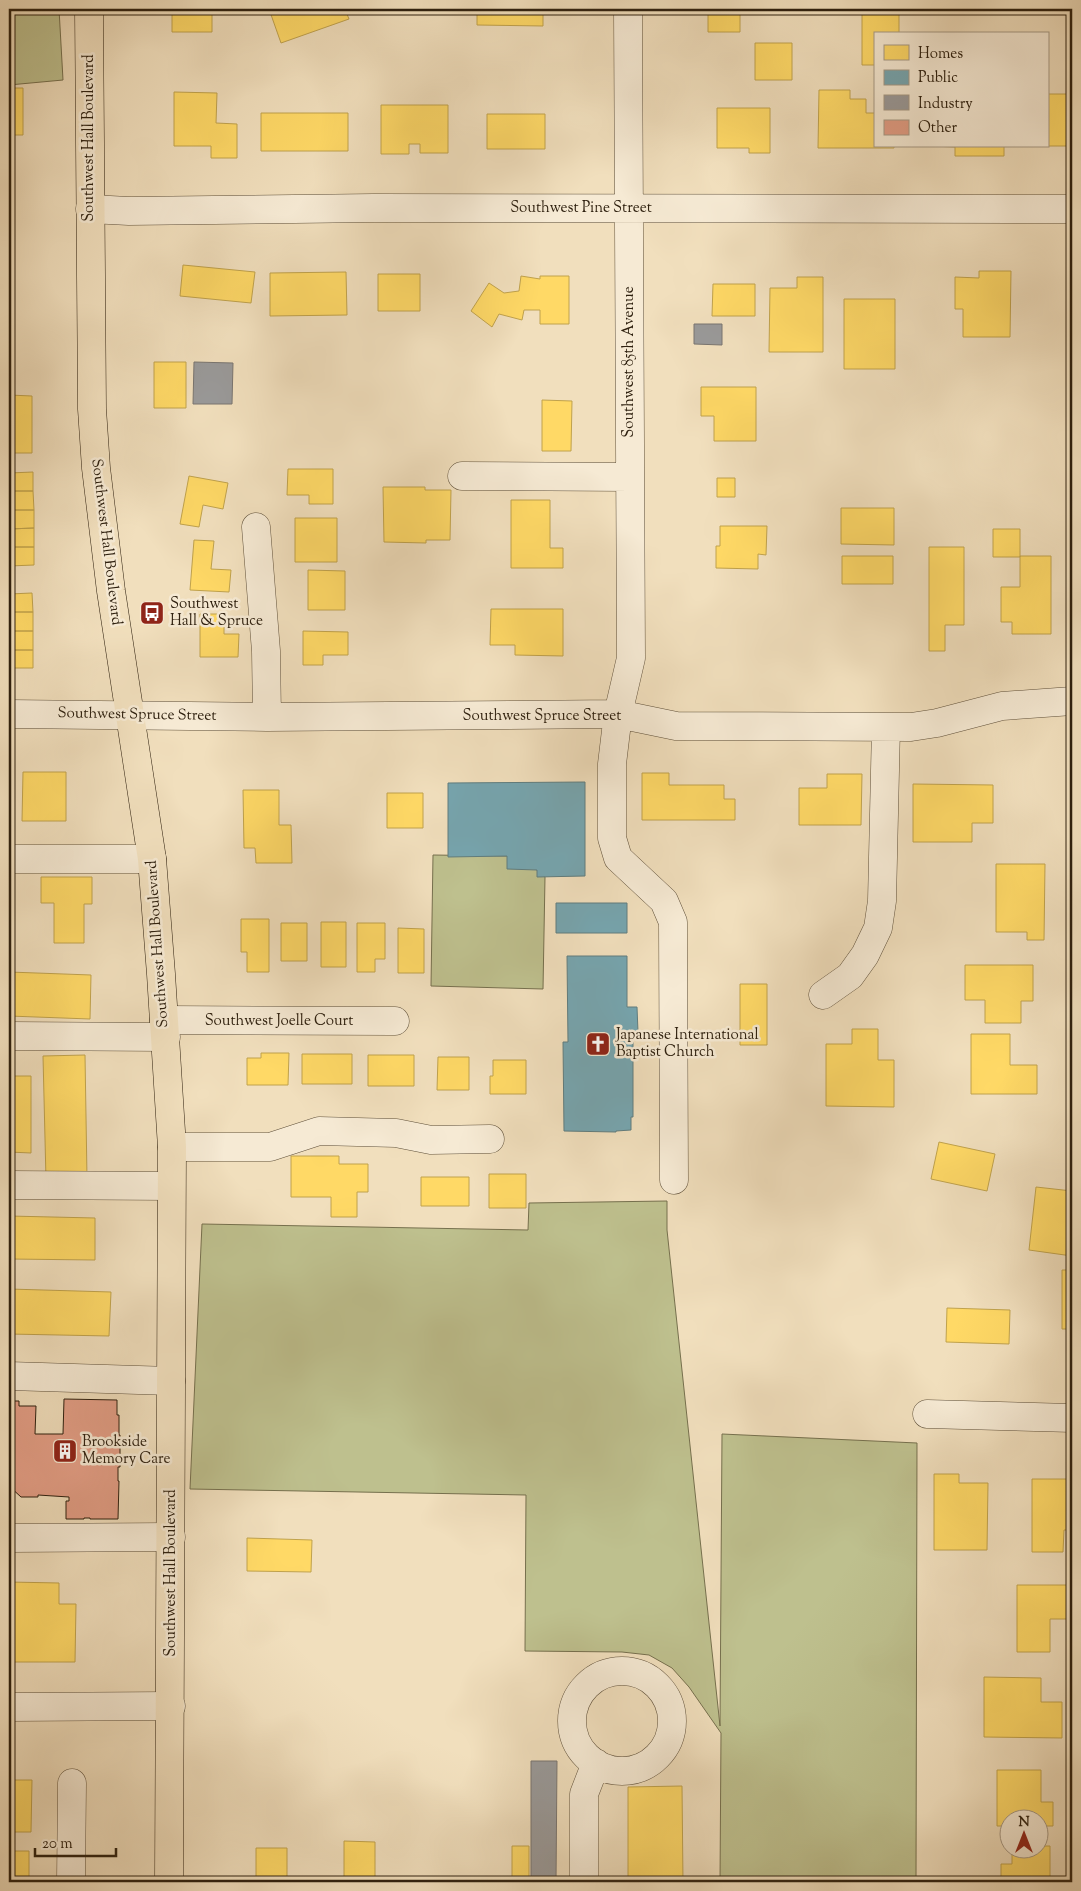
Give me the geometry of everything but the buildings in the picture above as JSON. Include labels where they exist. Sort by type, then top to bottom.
[{"type":"main road","name":"Southwest Hall Boulevard","points":[[89,9],[92,409],[95,456],[111,591],[152,859],[172,1147],[169,1882]]},
{"type":"street","name":"Southwest 85th Avenue","points":[[628,9],[631,658],[618,714],[612,764],[612,838],[618,858],[664,901],[673,922],[674,1180]]},
{"type":"street","name":"Southwest Pine Street","points":[[90,209],[129,211],[374,208],[1072,209]]},
{"type":"street","points":[[462,476],[630,477]]},
{"type":"street","points":[[256,527],[266,651],[267,717]]},
{"type":"street","name":"Southwest Spruce Street","points":[[9,714],[267,717],[618,714],[676,726],[886,727],[926,725],[1002,706],[1072,702]]},
{"type":"street","points":[[823,995],[850,976],[865,954],[878,928],[882,901],[886,727]]},
{"type":"street","points":[[9,860],[152,859]]},
{"type":"street","name":"Southwest Joelle Court","points":[[9,1036],[165,1028],[395,1021]]},
{"type":"street","points":[[172,1147],[270,1147],[319,1131],[396,1133],[431,1140],[490,1139]]},
{"type":"street","points":[[9,1185],[171,1186]]},
{"type":"street","points":[[9,1376],[171,1381]]},
{"type":"street","points":[[927,1414],[1072,1418]]},
{"type":"street","points":[[9,1538],[171,1537]]},
{"type":"street","points":[[9,1708],[171,1706]]},
{"type":"street","points":[[584,1882],[584,1794],[596,1763]]},
{"type":"street","points":[[71,1882],[72,1782]]},
{"type":"green space","points":[[9,9],[59,9],[63,80],[9,85]]},
{"type":"green space","points":[[433,855],[507,856],[537,870],[545,877],[543,989],[431,986]]},
{"type":"green space","points":[[667,1201],[667,1230],[720,1726],[722,1434],[917,1443],[916,1882],[720,1882],[721,1733],[689,1687],[672,1668],[649,1655],[622,1652],[525,1651],[526,1495],[190,1489],[202,1224],[528,1230],[529,1203]]},
{"type":"place","name":"Southwest Hall & Spruce","points":[[152,613]]},
{"type":"place","name":"Japanese International Baptist Church","points":[[598,1044]]},
{"type":"place","name":"Brookside Memory Care","points":[[65,1451]]}]
